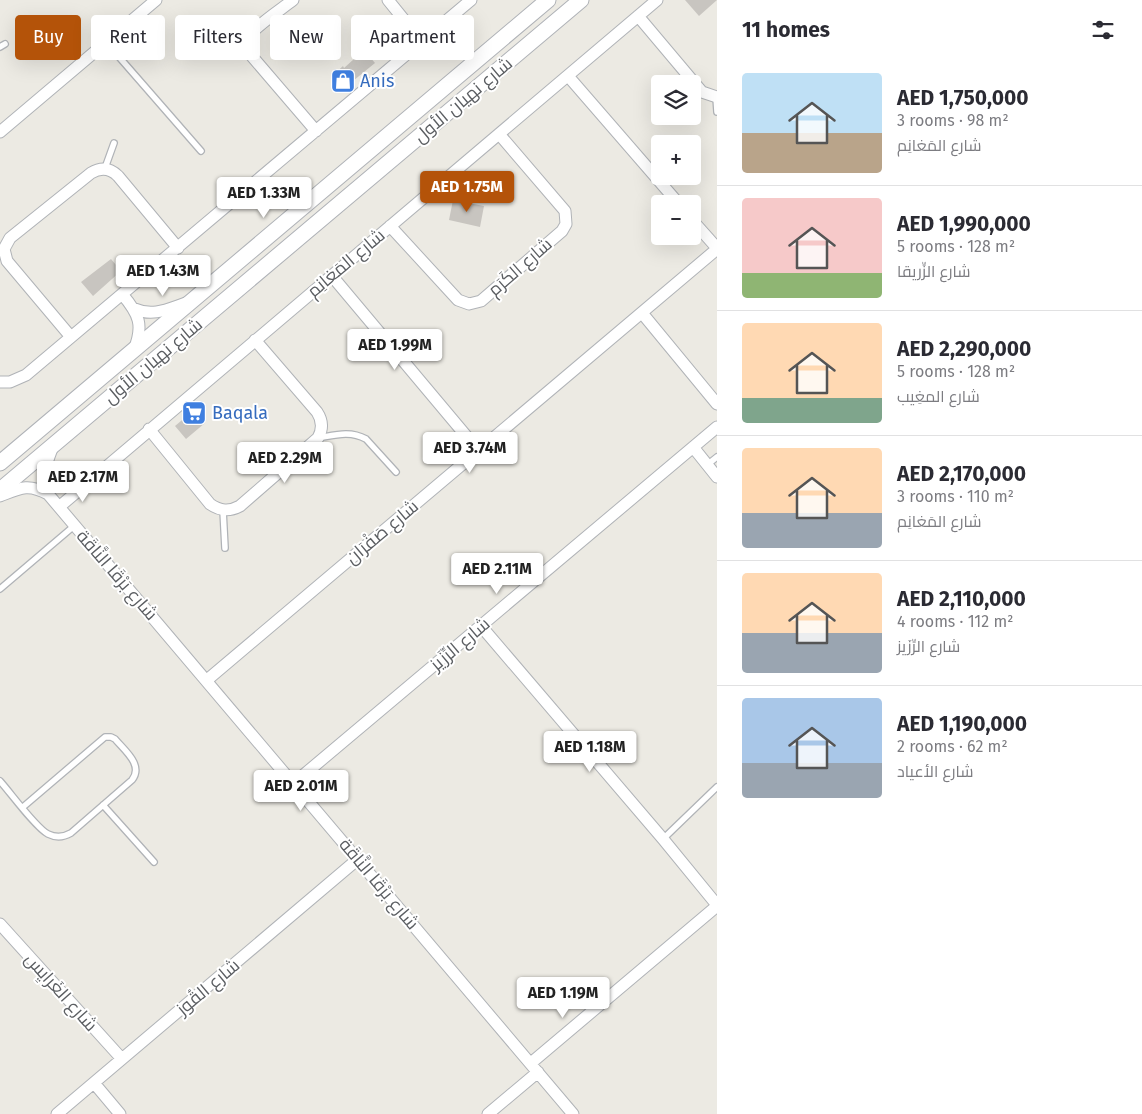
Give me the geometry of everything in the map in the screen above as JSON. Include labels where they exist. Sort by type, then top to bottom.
[{"type":"main road","name":"شارع نهيان الأول","points":[[0,463],[548,0]]},
{"type":"main road","name":"شارع نهيان الأول","points":[[0,490],[581,0]]},
{"type":"street","points":[[138,15],[156,0]]},
{"type":"street","points":[[293,0],[254,31],[249,38],[248,46],[250,54],[316,131]]},
{"type":"street","points":[[388,0],[400,15]]},
{"type":"street","points":[[454,15],[471,0]]},
{"type":"street","name":"شارع المَغانِم","points":[[59,507],[656,0]]},
{"type":"street","points":[[638,16],[702,92],[716,97]]},
{"type":"street","points":[[0,132],[91,55]]},
{"type":"street","points":[[0,382],[10,382],[21,378],[401,60]]},
{"type":"street","points":[[568,76],[670,195]]},
{"type":"street","name":"شارع الكَرَم","points":[[390,226],[458,300],[469,304],[481,301],[562,231],[566,220],[564,211],[499,134]]},
{"type":"street","points":[[71,337],[7,261],[4,249],[10,238],[96,170],[105,168],[118,176],[178,248]]},
{"type":"street","points":[[701,230],[717,248]]},
{"type":"street","name":"شارع صَفْرَان","points":[[207,680],[717,248]]},
{"type":"street","points":[[332,276],[478,450]]},
{"type":"street","points":[[122,294],[135,309],[142,312],[158,313],[191,301]]},
{"type":"street","points":[[133,352],[139,326],[135,309]]},
{"type":"street","points":[[642,313],[717,404]]},
{"type":"street","points":[[149,429],[206,501],[214,507],[223,510],[232,510],[240,506],[318,438],[322,426],[319,415],[255,340]]},
{"type":"street","name":"شارع الرِّزَيز","points":[[294,783],[717,427]]},
{"type":"street","points":[[48,494],[44,483],[44,476],[54,445]]},
{"type":"street","points":[[693,447],[717,477]]},
{"type":"street","points":[[0,496],[26,487],[37,488],[48,494]]},
{"type":"street","name":"شارع بَرْقَا النَّاقَة","points":[[48,494],[573,1114]]},
{"type":"street","points":[[481,626],[663,839],[717,906],[534,1068],[488,1114]]},
{"type":"street","name":"شارع القُوز","points":[[57,1114],[358,859]]},
{"type":"street","name":"شارع الغَرايِس","points":[[0,924],[122,1059]]},
{"type":"street","points":[[94,1083],[120,1114]]},
{"type":"lane","points":[[122,60],[201,151]]},
{"type":"lane","points":[[716,97],[717,112]]},
{"type":"lane","points":[[105,168],[114,143]]},
{"type":"lane","points":[[318,438],[346,433],[360,435],[366,439],[396,472]]},
{"type":"lane","points":[[707,465],[717,456]]},
{"type":"lane","points":[[223,510],[225,548]]},
{"type":"lane","points":[[0,589],[74,526]]},
{"type":"lane","points":[[0,781],[22,807],[44,831],[57,837],[71,833],[132,780],[136,772],[134,762],[115,739],[111,737],[102,739],[22,807]]},
{"type":"lane","points":[[663,839],[716,790]]},
{"type":"lane","points":[[103,804],[154,862]]},
{"type":"building","points":[[685,0],[717,0],[699,16]]},
{"type":"building","points":[[353,60],[372,60],[375,63],[342,90],[331,77],[343,66],[344,68]]},
{"type":"building","points":[[453,200],[484,206],[480,227],[449,220]]},
{"type":"building","points":[[111,259],[121,271],[93,296],[81,282]]},
{"type":"building","points":[[194,410],[205,423],[186,439],[175,426]]},
{"type":"place","name":"Anis","points":[[343,81]]},
{"type":"place","name":"Baqala","points":[[194,413]]}]
